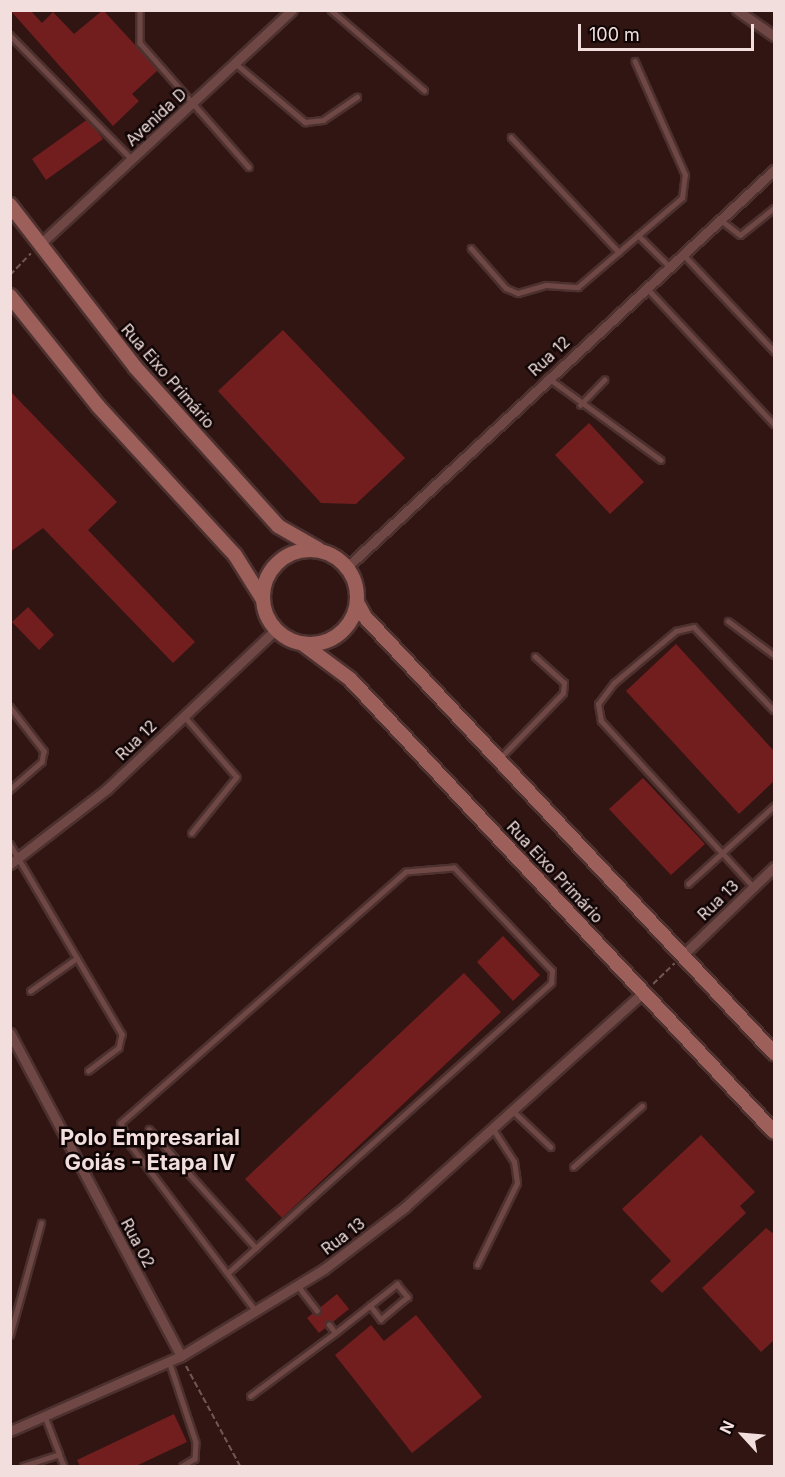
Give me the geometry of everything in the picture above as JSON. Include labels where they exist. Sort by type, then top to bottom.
[{"type":"street","name":"Avenida D","points":[[39,245],[292,10]]},
{"type":"street","points":[[737,10],[774,36]]},
{"type":"street","name":"Rua 12","points":[[347,567],[667,264],[774,170]]},
{"type":"street","name":"Rua Eixo Primário","points":[[10,205],[135,367],[278,526],[318,549]]},
{"type":"street","points":[[10,296],[98,406],[235,555],[262,598],[275,630],[303,644],[333,638],[353,616],[357,602]]},
{"type":"street","points":[[262,598],[279,560],[318,549],[347,567],[357,602],[365,617],[774,1053]]},
{"type":"street","name":"Rua 12","points":[[10,864],[107,789],[275,630]]},
{"type":"street","name":"Rua Eixo Primário","points":[[303,644],[350,679],[774,1132]]},
{"type":"street","name":"Rua 13","points":[[683,955],[774,867]]},
{"type":"street","name":"Rua 13","points":[[10,1431],[181,1356],[258,1313],[298,1287],[405,1207],[511,1109],[644,992]]},
{"type":"street","name":"Rua 02","points":[[10,1033],[181,1356]]},
{"type":"lane","points":[[140,10],[140,43],[249,167]]},
{"type":"lane","points":[[331,10],[424,90]]},
{"type":"lane","points":[[10,35],[132,159]]},
{"type":"lane","points":[[471,248],[506,288],[518,293],[546,285],[578,287],[682,198],[685,175],[634,62]]},
{"type":"lane","points":[[235,63],[305,122],[323,120],[357,97]]},
{"type":"lane","points":[[511,137],[619,252]]},
{"type":"lane","points":[[719,218],[740,235],[774,208]]},
{"type":"lane","points":[[638,236],[667,264]]},
{"type":"lane","points":[[680,252],[774,351]]},
{"type":"lane","points":[[645,286],[774,424]]},
{"type":"lane","points":[[548,378],[580,405],[661,460]]},
{"type":"lane","points":[[580,405],[604,380]]},
{"type":"lane","points":[[728,621],[774,655]]},
{"type":"lane","points":[[753,887],[724,851],[601,721],[598,704],[614,683],[676,632],[694,627],[774,710]]},
{"type":"lane","points":[[499,759],[563,693],[564,683],[535,657]]},
{"type":"lane","points":[[10,707],[44,751],[42,762],[10,790]]},
{"type":"lane","points":[[10,719],[16,714]]},
{"type":"lane","points":[[183,715],[237,777],[192,833]]},
{"type":"lane","points":[[688,884],[774,806]]},
{"type":"lane","points":[[10,844],[21,857],[122,1034],[119,1048],[89,1071]]},
{"type":"lane","points":[[230,1272],[551,983],[552,971],[454,868],[406,873],[124,1117],[120,1127],[130,1144],[230,1272],[258,1313]]},
{"type":"lane","points":[[30,991],[77,958]]},
{"type":"lane","points":[[573,1167],[642,1106]]},
{"type":"lane","points":[[511,1109],[551,1147]]},
{"type":"lane","points":[[477,1265],[517,1183],[514,1162],[492,1128]]},
{"type":"lane","points":[[149,1129],[256,1248]]},
{"type":"lane","points":[[10,1335],[41,1223]]},
{"type":"lane","points":[[250,1396],[397,1284],[408,1297],[381,1320],[370,1306]]},
{"type":"lane","points":[[298,1287],[317,1310]]},
{"type":"lane","points":[[329,1325],[335,1333]]},
{"type":"lane","points":[[169,1361],[196,1442],[195,1459],[183,1467]]},
{"type":"lane","points":[[45,1417],[64,1467]]},
{"type":"lane","points":[[23,1467],[59,1454]]},
{"type":"path","points":[[10,275],[39,245]]},
{"type":"path","points":[[644,992],[683,955]]},
{"type":"path","points":[[181,1356],[240,1467]]},
{"type":"building","points":[[10,10],[30,10],[42,23],[53,12],[74,34],[103,10],[158,70],[132,94],[139,101],[113,126]]},
{"type":"building","points":[[88,119],[103,139],[46,180],[32,159]]},
{"type":"building","points":[[283,330],[405,458],[356,504],[321,503],[218,391]]},
{"type":"building","points":[[10,391],[117,502],[88,530],[195,642],[173,663],[43,528],[10,552]]},
{"type":"building","points":[[589,423],[644,482],[610,514],[555,455]]},
{"type":"building","points":[[28,607],[54,635],[39,650],[12,622]]},
{"type":"building","points":[[676,644],[774,751],[774,781],[739,814],[626,691]]},
{"type":"building","points":[[643,778],[705,844],[671,875],[609,809]]},
{"type":"building","points":[[503,936],[540,975],[513,1001],[477,962]]},
{"type":"building","points":[[464,973],[501,1012],[282,1218],[245,1179]]},
{"type":"building","points":[[701,1135],[755,1192],[740,1206],[746,1213],[662,1293],[650,1281],[671,1261],[622,1209]]},
{"type":"building","points":[[766,1228],[774,1234],[774,1340],[761,1352],[702,1288]]},
{"type":"building","points":[[337,1294],[349,1309],[319,1333],[307,1318]]},
{"type":"building","points":[[416,1315],[482,1397],[412,1453],[335,1355],[371,1325],[384,1341]]},
{"type":"building","points":[[174,1414],[187,1442],[136,1466],[80,1466],[77,1460]]},
{"type":"district","name":"Polo Empresarial Goiás - Etapa IV","points":[[150,1150]]}]
